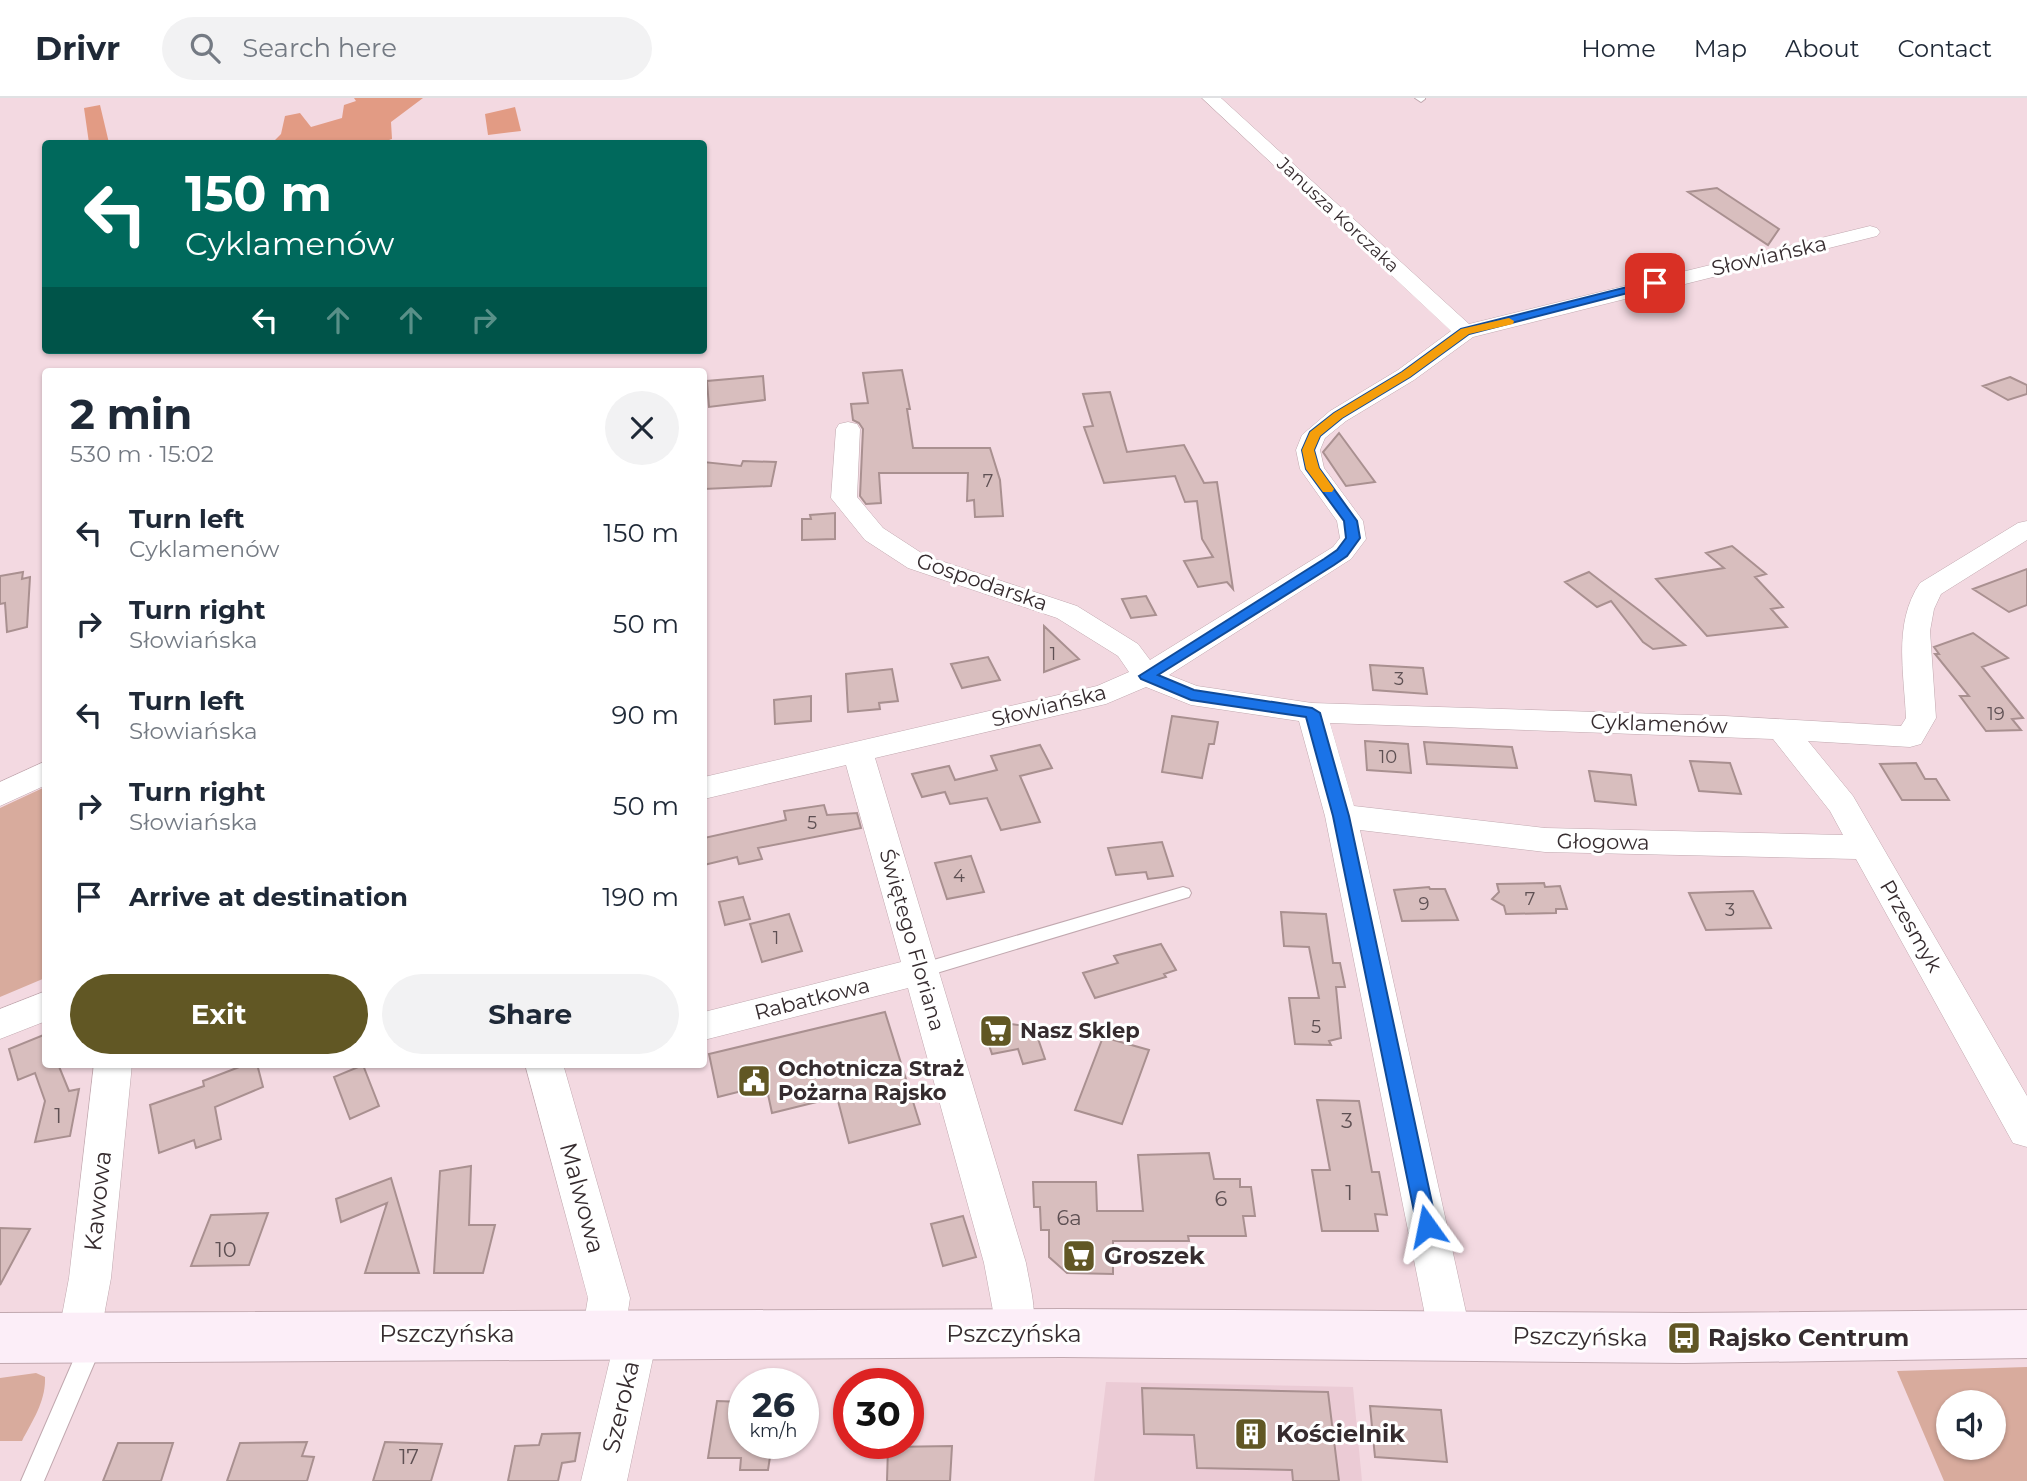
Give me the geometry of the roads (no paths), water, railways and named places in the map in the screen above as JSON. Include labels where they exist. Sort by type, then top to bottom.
[{"type":"main road","name":"Pszczyńska","points":[[0,1338],[1013,1334],[1685,1338],[2027,1334]]},
{"type":"street","name":"Janusza Korczaka","points":[[1211,98],[1465,332]]},
{"type":"street","name":"Słowiańska","points":[[707,787],[1106,694],[1146,676],[1342,553],[1353,538],[1350,521],[1312,469],[1308,450],[1314,435],[1338,416],[1406,374],[1465,332],[1671,278],[1870,232]]},
{"type":"street","name":"Gospodarska","points":[[848,429],[844,498],[874,534],[917,562],[1067,612],[1128,650],[1146,676]]},
{"type":"street","name":"Cyklamenów","points":[[1146,676],[1191,695],[1312,713],[1782,729],[1910,737],[1921,718],[1916,631],[1920,609],[1930,589],[2027,529]]},
{"type":"street","points":[[1312,713],[1341,816],[1450,1335]]},
{"type":"street","name":"Przesmyk","points":[[1782,729],[1842,804],[2027,1131]]},
{"type":"street","name":"Świętego Floriana","points":[[857,751],[1005,1263],[1014,1311],[1013,1334]]},
{"type":"street","points":[[0,794],[42,774]]},
{"type":"street","name":"Głogowa","points":[[1341,816],[1545,840],[1866,847]]},
{"type":"street","name":"Rabatkowa","points":[[707,1025],[920,971]]},
{"type":"street","points":[[0,1024],[42,1007]]},
{"type":"street","name":"Kawowa","points":[[87,1337],[90,1278],[113,1068]]},
{"type":"street","name":"Malwowa","points":[[550,1068],[620,1334]]},
{"type":"street","name":"Szeroka","points":[[604,1481],[620,1334]]},
{"type":"lane","points":[[920,971],[1184,893]]},
{"type":"lane","points":[[32,1481],[87,1337]]},
{"type":"place","name":"Nasz Sklep","points":[[996,1031]]},
{"type":"place","name":"Ochotnicza Straż Pożarna Rajsko","points":[[754,1081]]},
{"type":"place","name":"Groszek","points":[[1079,1256]]},
{"type":"place","name":"Rajsko Centrum","points":[[1684,1338]]},
{"type":"place","name":"Kościelnik","points":[[1251,1434]]}]
